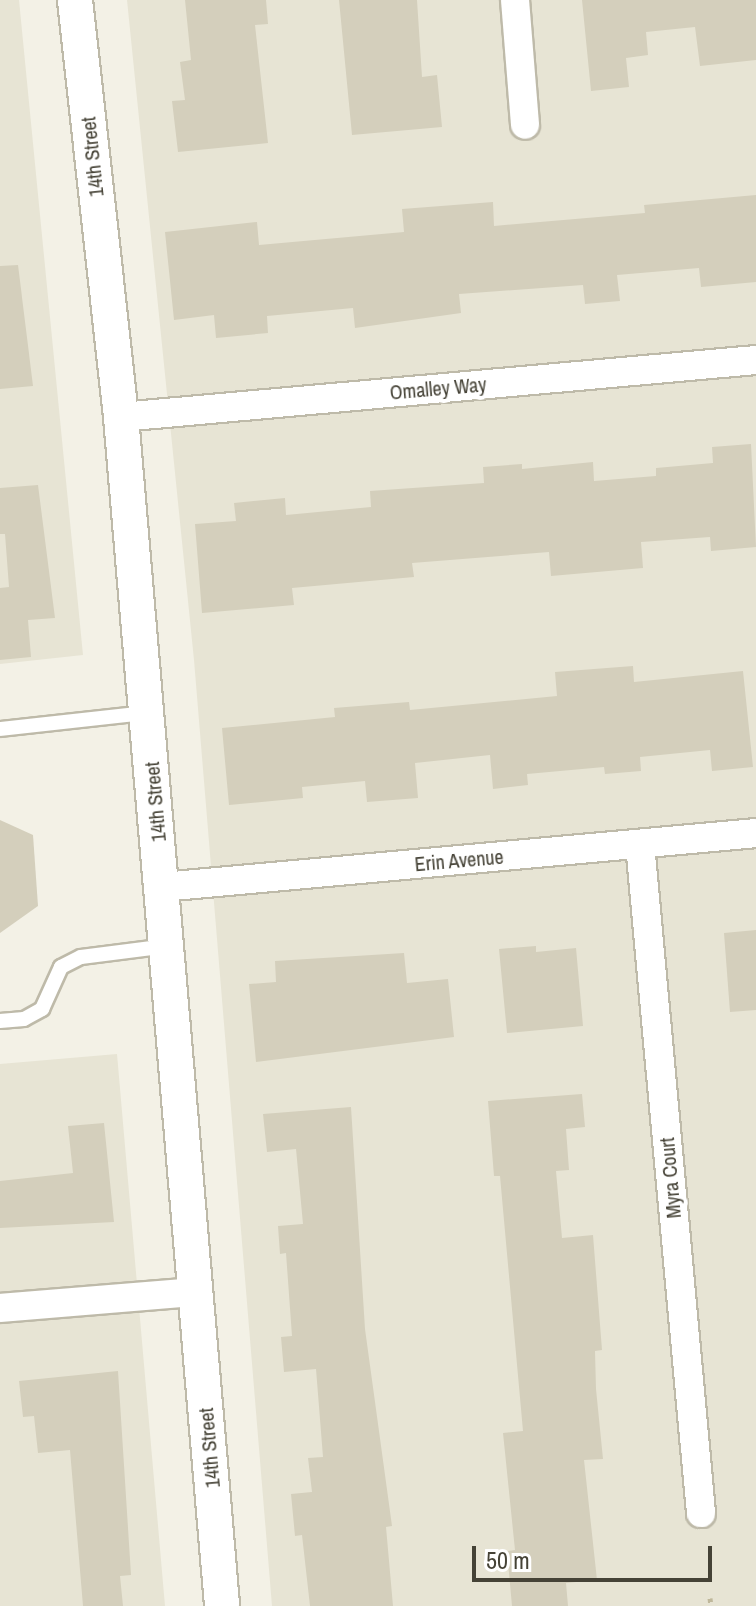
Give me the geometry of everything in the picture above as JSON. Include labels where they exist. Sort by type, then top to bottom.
[{"type":"street","name":"14th Street","points":[[75,0],[121,417],[222,1606]]},
{"type":"street","points":[[515,0],[525,125]]},
{"type":"street","name":"Omalley Way","points":[[121,417],[756,360]]},
{"type":"street","name":"Erin Avenue","points":[[162,887],[756,833]]},
{"type":"street","name":"Myra Court","points":[[640,844],[701,1513]]},
{"type":"street","points":[[0,1308],[194,1292]]},
{"type":"lane","points":[[0,729],[147,713]]},
{"type":"lane","points":[[0,1021],[24,1019],[42,1009],[61,967],[81,957],[168,946]]},
{"type":"path","points":[[710,1598],[711,1606]]},
{"type":"shaded area","points":[[0,0],[19,0],[83,655],[0,664]]},
{"type":"shaded area","points":[[127,0],[756,0],[756,1606],[272,1606],[194,660]]},
{"type":"shaded area","points":[[117,1054],[165,1606],[0,1606],[0,1064]]},
{"type":"building","points":[[185,0],[266,0],[268,24],[255,25],[268,143],[178,152],[172,101],[185,100],[180,62],[191,60]]},
{"type":"building","points":[[339,0],[417,0],[422,77],[437,75],[442,127],[352,135]]},
{"type":"building","points":[[582,0],[756,0],[756,60],[700,66],[695,27],[646,32],[648,55],[626,58],[629,87],[591,91]]},
{"type":"building","points":[[756,195],[756,282],[701,287],[699,268],[617,275],[620,301],[585,304],[583,285],[459,294],[461,313],[355,328],[353,308],[267,316],[268,333],[216,338],[214,315],[174,320],[165,232],[257,222],[259,245],[404,232],[402,209],[493,202],[494,226],[645,213],[644,205]]},
{"type":"building","points":[[18,265],[33,386],[0,389],[0,266]]},
{"type":"building","points":[[751,444],[756,547],[711,551],[710,537],[641,542],[643,568],[551,576],[549,552],[412,563],[414,577],[292,588],[294,605],[202,613],[195,524],[236,521],[234,503],[285,498],[286,515],[371,507],[370,491],[484,483],[483,467],[522,464],[522,469],[593,462],[594,481],[656,476],[656,468],[713,463],[712,447]]},
{"type":"building","points":[[38,485],[55,618],[28,620],[31,657],[0,660],[0,588],[9,587],[5,534],[0,534],[0,488]]},
{"type":"building","points":[[633,666],[634,682],[743,671],[753,767],[712,771],[710,750],[640,757],[641,771],[605,774],[604,767],[527,774],[528,785],[493,789],[490,755],[415,763],[418,798],[367,802],[365,781],[302,787],[303,798],[229,805],[222,728],[335,717],[334,708],[409,702],[410,710],[557,696],[555,672]]},
{"type":"building","points":[[0,820],[33,835],[38,906],[0,933]]},
{"type":"building","points":[[756,930],[756,1010],[730,1012],[724,933]]},
{"type":"building","points":[[536,946],[536,952],[576,948],[583,1026],[507,1033],[499,949]]},
{"type":"building","points":[[404,953],[407,983],[448,979],[454,1037],[256,1062],[249,984],[276,982],[275,961]]},
{"type":"building","points":[[582,1094],[585,1127],[566,1129],[569,1170],[556,1171],[562,1238],[593,1235],[602,1350],[595,1351],[596,1389],[603,1459],[584,1460],[597,1580],[566,1583],[568,1606],[512,1606],[507,1551],[515,1550],[503,1433],[523,1431],[500,1176],[494,1176],[488,1101]]},
{"type":"building","points":[[351,1107],[365,1329],[392,1526],[386,1527],[393,1606],[310,1606],[302,1535],[295,1536],[291,1494],[312,1492],[308,1458],[323,1457],[316,1369],[284,1372],[281,1337],[292,1336],[286,1253],[280,1254],[278,1226],[303,1224],[296,1149],[267,1152],[263,1114]]},
{"type":"building","points":[[104,1123],[114,1222],[0,1228],[0,1181],[73,1173],[68,1126]]},
{"type":"building","points":[[118,1371],[131,1575],[120,1576],[123,1606],[83,1606],[70,1450],[38,1453],[34,1416],[23,1417],[19,1381]]}]
